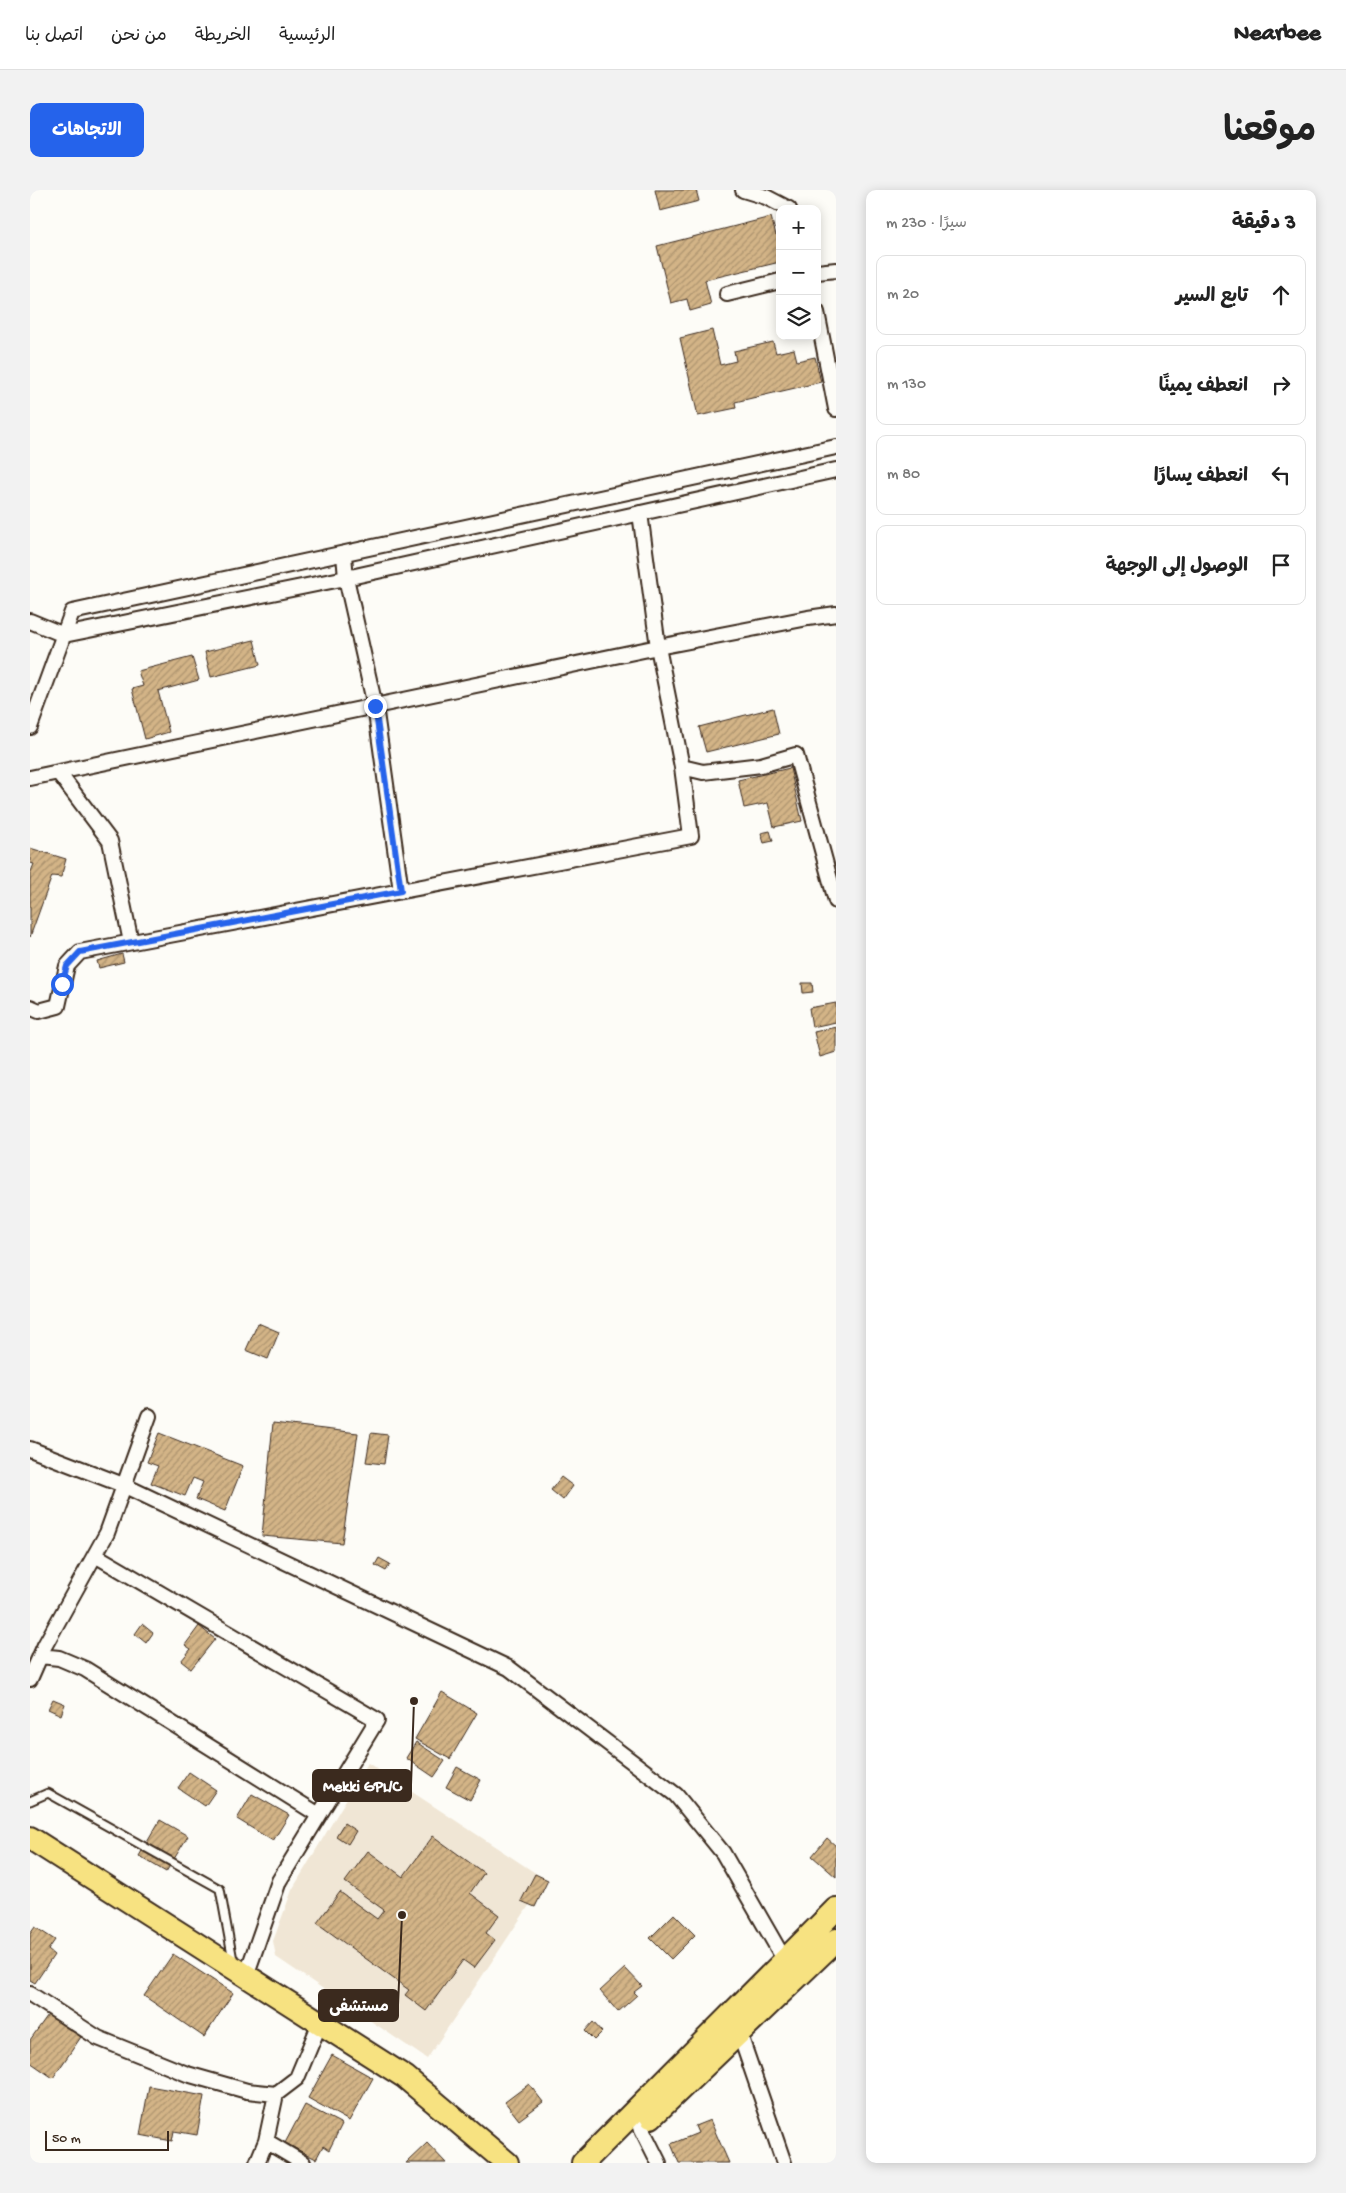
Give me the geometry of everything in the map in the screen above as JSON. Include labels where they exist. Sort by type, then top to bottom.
[{"type":"main road","points":[[30,1838],[405,2077],[507,2163]]},
{"type":"main road","points":[[604,2163],[739,2032],[791,1969],[836,1909]]},
{"type":"main road","points":[[583,2163],[791,1969],[836,1940]]},
{"type":"street","points":[[743,190],[766,197],[781,205]]},
{"type":"street","points":[[821,272],[836,270]]},
{"type":"street","points":[[727,294],[776,282]]},
{"type":"street","points":[[821,332],[836,409]]},
{"type":"street","points":[[30,727],[72,612],[344,555],[836,447]]},
{"type":"street","points":[[30,621],[64,636],[346,578],[836,470]]},
{"type":"street","points":[[30,1007],[39,1011],[58,1006],[67,966],[80,952],[691,836],[682,767],[658,647],[640,513]]},
{"type":"street","points":[[344,555],[346,578],[375,706],[401,891]]},
{"type":"street","points":[[30,778],[658,647],[836,614]]},
{"type":"street","points":[[682,767],[703,772],[761,765],[796,755],[836,902]]},
{"type":"street","points":[[58,772],[110,841],[131,942]]},
{"type":"street","points":[[30,1680],[40,1656],[107,1533],[149,1416]]},
{"type":"street","points":[[30,1449],[124,1485],[509,1668],[676,1795],[723,1853],[791,1969]]},
{"type":"street","points":[[95,1555],[377,1720],[279,1881],[240,1972]]},
{"type":"street","points":[[40,1656],[59,1658],[84,1669],[319,1815]]},
{"type":"street","points":[[30,1994],[98,2038],[188,2074],[248,2091],[276,2094]]},
{"type":"street","points":[[257,2163],[266,2141],[276,2094],[297,2078],[320,2023]]},
{"type":"street","points":[[739,2032],[784,2163]]},
{"type":"street","points":[[641,2127],[659,2163]]},
{"type":"street","points":[[266,2141],[303,2163]]},
{"type":"lane","points":[[30,1801],[48,1793],[220,1889],[240,1972]]},
{"type":"shaded area","points":[[368,1763],[546,1880],[427,2059],[276,1957],[273,1941],[292,1890]]},
{"type":"building","points":[[655,190],[696,190],[699,201],[660,211]]},
{"type":"building","points":[[771,217],[776,235],[776,263],[705,280],[711,305],[690,311],[687,299],[671,303],[657,246]]},
{"type":"building","points":[[712,330],[720,365],[736,361],[734,351],[773,342],[776,353],[794,349],[797,361],[815,357],[821,382],[735,402],[736,408],[698,416],[680,338]]},
{"type":"building","points":[[254,640],[260,665],[211,677],[205,652]]},
{"type":"building","points":[[192,657],[199,680],[158,691],[169,732],[145,739],[132,689],[143,686],[138,671]]},
{"type":"building","points":[[773,708],[779,734],[706,752],[699,727]]},
{"type":"building","points":[[790,768],[802,821],[774,827],[768,803],[744,808],[738,780]]},
{"type":"building","points":[[770,831],[773,841],[764,843],[761,833]]},
{"type":"building","points":[[30,848],[66,859],[61,877],[52,876],[30,937],[30,874],[34,864],[30,863]]},
{"type":"building","points":[[122,954],[124,962],[99,968],[97,961]]},
{"type":"building","points":[[802,983],[812,983],[813,992],[803,993]]},
{"type":"building","points":[[836,1003],[836,1022],[812,1027],[809,1008]]},
{"type":"building","points":[[836,1027],[836,1052],[820,1057],[814,1032]]},
{"type":"building","points":[[258,1323],[279,1332],[268,1359],[246,1350]]},
{"type":"building","points":[[273,1423],[358,1433],[342,1543],[262,1536]]},
{"type":"building","points":[[159,1433],[243,1466],[225,1511],[196,1499],[203,1482],[193,1478],[185,1496],[151,1483],[158,1466],[147,1462]]},
{"type":"building","points":[[371,1433],[388,1435],[384,1464],[366,1462]]},
{"type":"building","points":[[561,1477],[573,1486],[563,1500],[551,1490]]},
{"type":"building","points":[[379,1558],[390,1564],[386,1571],[375,1565]]},
{"type":"building","points":[[142,1624],[153,1633],[146,1643],[135,1634]]},
{"type":"building","points":[[199,1626],[215,1639],[191,1669],[181,1661],[191,1649],[185,1645]]},
{"type":"building","points":[[442,1692],[477,1713],[450,1759],[415,1739]]},
{"type":"building","points":[[53,1699],[65,1704],[61,1715],[48,1709]]},
{"type":"building","points":[[416,1742],[445,1761],[434,1777],[406,1758]]},
{"type":"building","points":[[457,1767],[481,1780],[470,1800],[446,1787]]},
{"type":"building","points":[[189,1772],[216,1790],[205,1806],[178,1788]]},
{"type":"building","points":[[252,1794],[289,1815],[273,1841],[237,1819]]},
{"type":"building","points":[[160,1820],[188,1836],[166,1872],[139,1856]]},
{"type":"building","points":[[344,1823],[356,1831],[348,1844],[336,1836]]},
{"type":"building","points":[[433,1836],[484,1873],[470,1893],[499,1915],[486,1933],[495,1940],[474,1968],[463,1960],[426,2011],[405,1995],[409,1990],[317,1923],[340,1892],[377,1919],[384,1910],[345,1882],[368,1851],[403,1877]]},
{"type":"building","points":[[827,1838],[836,1846],[836,1877],[812,1856]]},
{"type":"building","points":[[535,1874],[548,1880],[535,1907],[521,1901]]},
{"type":"building","points":[[674,1914],[695,1935],[671,1959],[650,1938]]},
{"type":"building","points":[[35,1927],[55,1940],[48,1950],[54,1955],[35,1983],[30,1980],[30,1934]]},
{"type":"building","points":[[173,1954],[233,1993],[204,2037],[144,1996]]},
{"type":"building","points":[[625,1968],[642,1986],[634,1992],[637,1995],[618,2012],[600,1991]]},
{"type":"building","points":[[50,2012],[83,2034],[53,2078],[30,2062],[30,2040]]},
{"type":"building","points":[[593,2022],[602,2032],[594,2040],[585,2031]]},
{"type":"building","points":[[332,2055],[373,2078],[349,2121],[308,2098]]},
{"type":"building","points":[[529,2084],[543,2102],[519,2120],[505,2102]]},
{"type":"building","points":[[149,2086],[204,2096],[197,2135],[174,2131],[172,2141],[140,2135]]},
{"type":"building","points":[[305,2105],[342,2124],[329,2150],[323,2146],[316,2159],[285,2143]]},
{"type":"building","points":[[710,2120],[729,2163],[679,2163],[671,2144],[698,2133],[695,2126]]},
{"type":"building","points":[[427,2143],[446,2163],[406,2163]]},
{"type":"place","name":"Mekki GPL/C","points":[[414,1701]]},
{"type":"place","name":"مستشفى","points":[[402,1915]]},
{"type":"route","points":[[62,984],[67,966],[80,952],[401,891],[375,706]]}]
